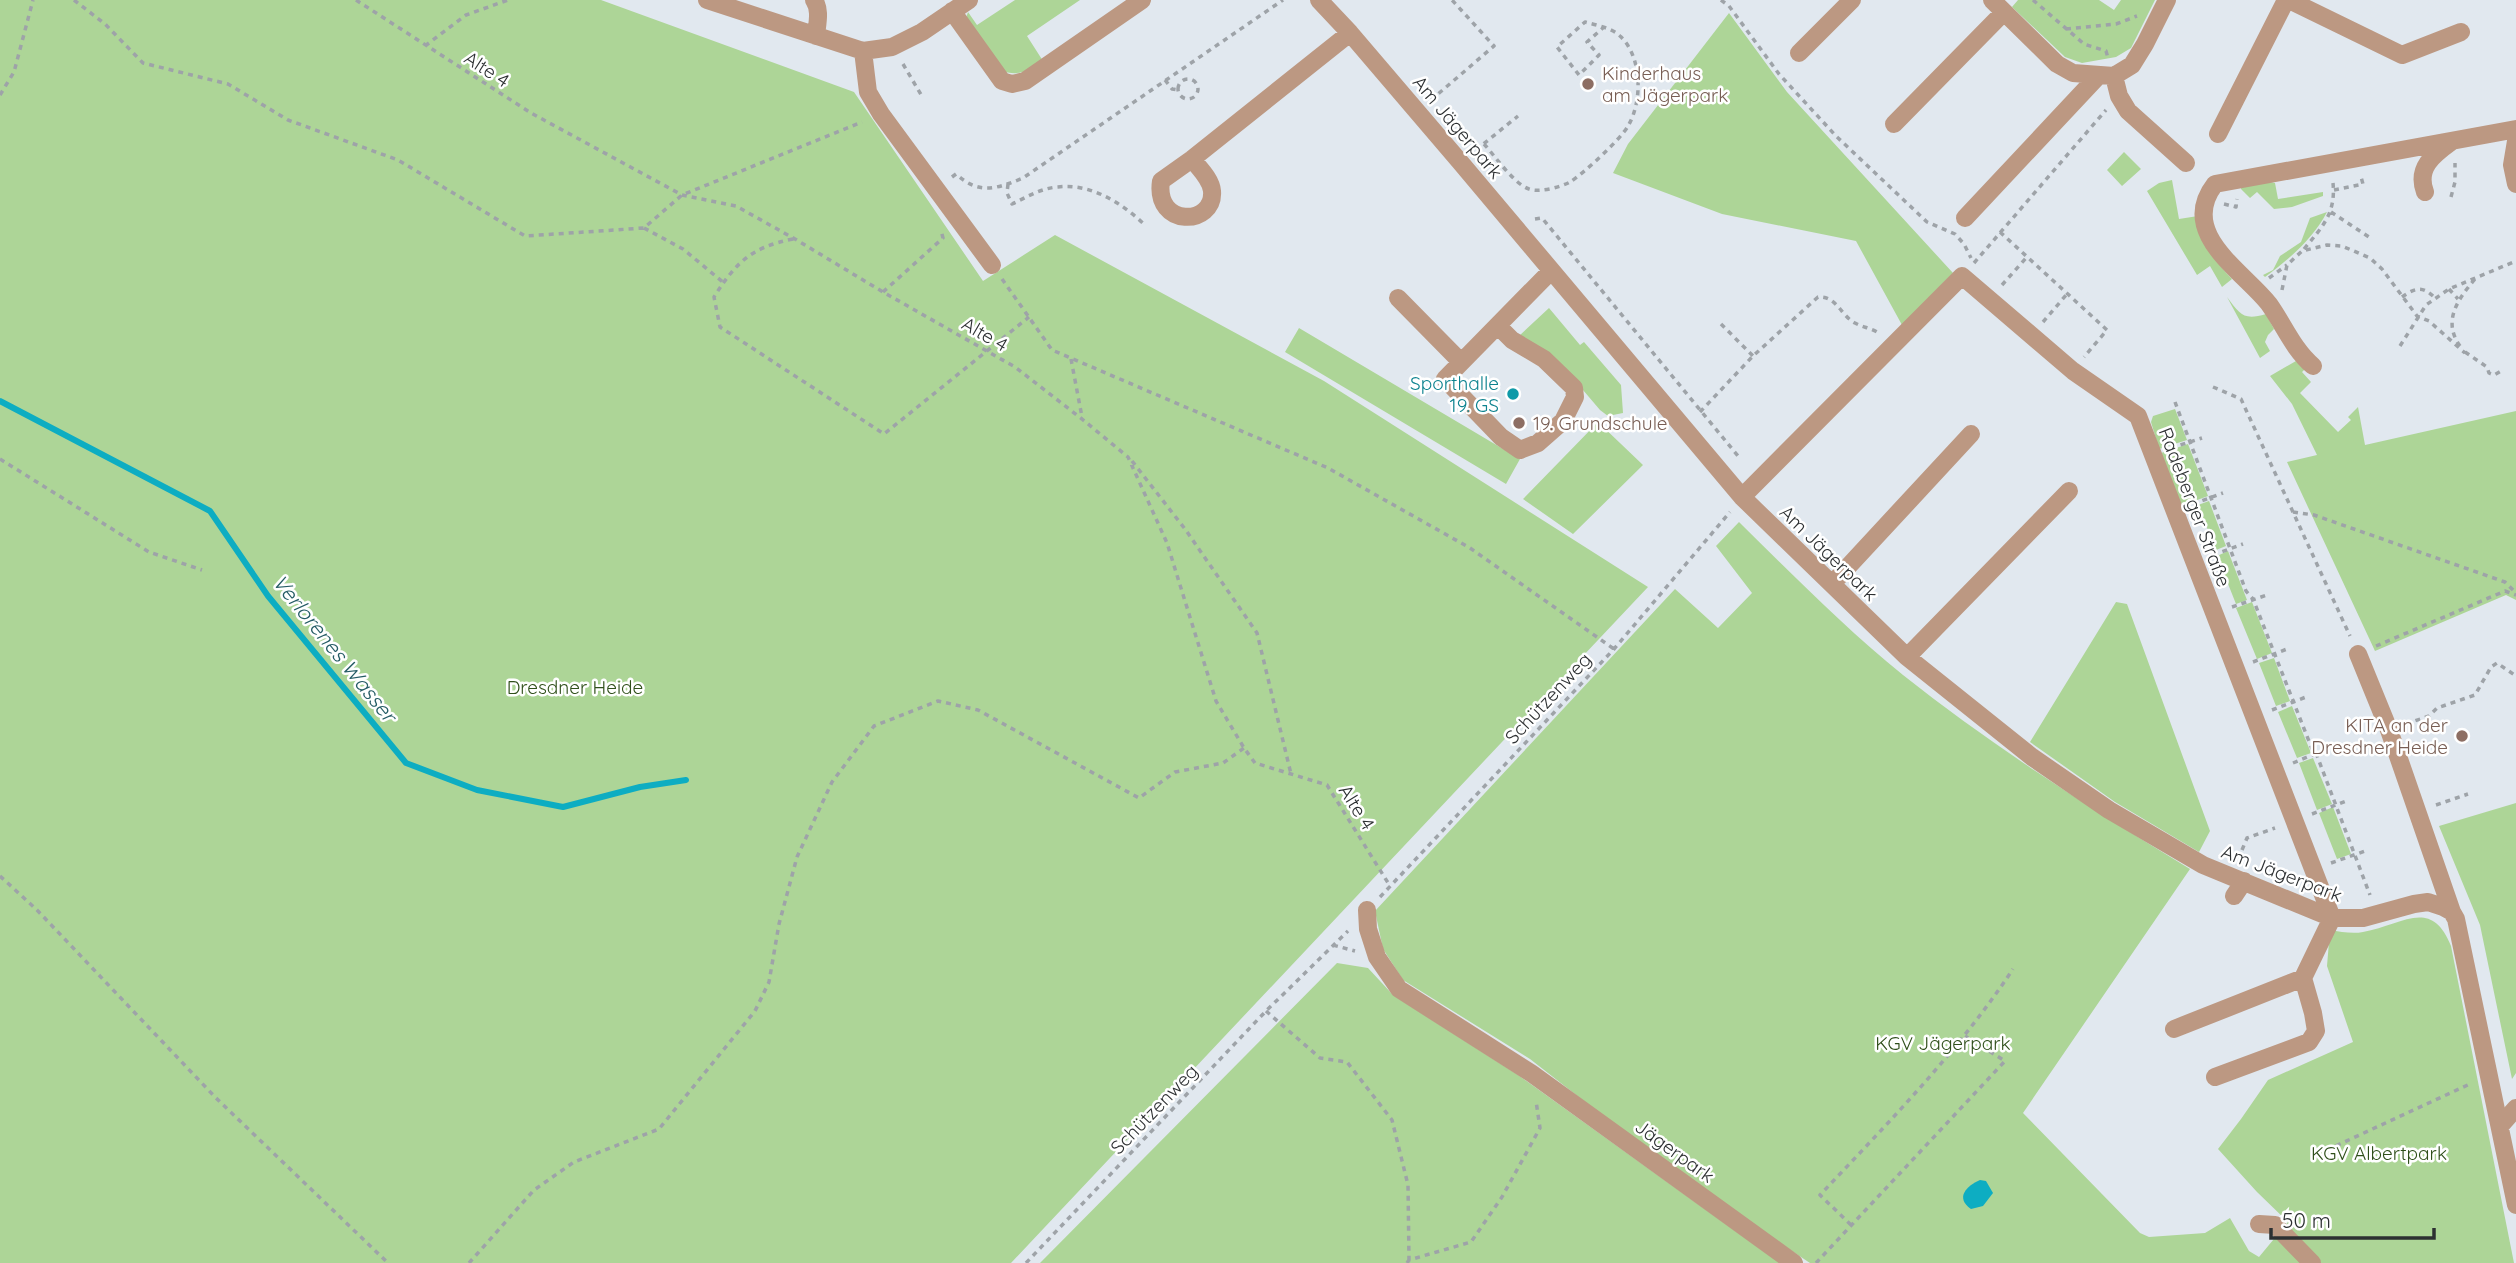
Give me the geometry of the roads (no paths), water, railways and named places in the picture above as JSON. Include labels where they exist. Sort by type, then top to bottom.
[{"type":"street","points":[[707,0],[863,51],[892,47],[922,32],[969,0]]},
{"type":"street","points":[[814,0],[818,18],[816,36]]},
{"type":"street","points":[[952,11],[1002,80],[1012,84],[1025,81],[1142,0]]},
{"type":"street","name":"Am Jägerpark","points":[[1319,0],[1513,224],[1742,497],[1907,657],[2032,757],[2109,810],[2203,864],[2239,889],[2332,918],[2363,918],[2428,902],[2452,912]]},
{"type":"street","points":[[1799,53],[1852,0]]},
{"type":"street","points":[[1965,218],[2106,76],[2132,65],[2146,44],[2167,0]]},
{"type":"street","points":[[2218,134],[2288,0],[2402,55],[2461,32]]},
{"type":"street","points":[[1894,124],[1998,6],[2057,64],[2073,73],[2106,76]]},
{"type":"street","points":[[1192,159],[1350,33]]},
{"type":"street","points":[[863,51],[868,92],[881,114],[992,265]]},
{"type":"street","points":[[2106,76],[2128,111],[2186,163]]},
{"type":"street","points":[[2314,366],[2291,341],[2278,316],[2257,289],[2248,284],[2224,260],[2209,235],[2202,207],[2215,184],[2516,129]]},
{"type":"street","points":[[2425,192],[2423,169],[2432,156],[2454,140]]},
{"type":"street","points":[[2516,141],[2512,165],[2516,184]]},
{"type":"street","points":[[1498,326],[1512,340],[1544,359],[1574,388],[1575,397],[1563,421],[1538,443],[1520,450],[1514,448],[1474,411],[1445,379],[1551,271]]},
{"type":"street","name":"Radeberger Straße","points":[[1742,497],[1962,276],[2073,371],[2138,416],[2332,918]]},
{"type":"street","points":[[1398,298],[1461,362]]},
{"type":"street","points":[[1832,584],[1971,434]]},
{"type":"street","points":[[1907,657],[2069,491]]},
{"type":"street","points":[[2358,654],[2404,772],[2456,919],[2516,1205]]},
{"type":"street","name":"Jägerpark","points":[[1367,911],[1368,929],[1377,957],[1399,989],[1531,1073],[1794,1263]]},
{"type":"street","points":[[2174,1029],[2303,978],[2332,918]]},
{"type":"street","points":[[2215,1077],[2309,1042],[2316,1031],[2314,1013],[2303,978]]},
{"type":"street","points":[[2500,1126],[2516,1108]]},
{"type":"street","points":[[2259,1224],[2275,1225],[2312,1263]]},
{"type":"water","points":[[1980,1180],[1986,1181],[1993,1193],[1983,1206],[1971,1209],[1964,1201],[1964,1193]]},
{"type":"waterway","name":"Verlorenes Wasser","points":[[0,401],[210,511],[268,596],[406,763],[477,790],[563,807],[640,787],[686,780]]},
{"type":"place","name":"Kinderhaus am Jägerpark","points":[[1588,84]]},
{"type":"place","name":"Sporthalle 19. GS","points":[[1513,394]]},
{"type":"place","name":"19. Grundschule","points":[[1519,423]]},
{"type":"place","name":"KITA an der Dresdner Heide","points":[[2462,736]]},
{"type":"park label","name":"Dresdner Heide","points":[[575,687]]},
{"type":"park label","name":"KGV Jägerpark","points":[[1943,1043]]},
{"type":"park label","name":"KGV Albertpark","points":[[2379,1153]]}]
